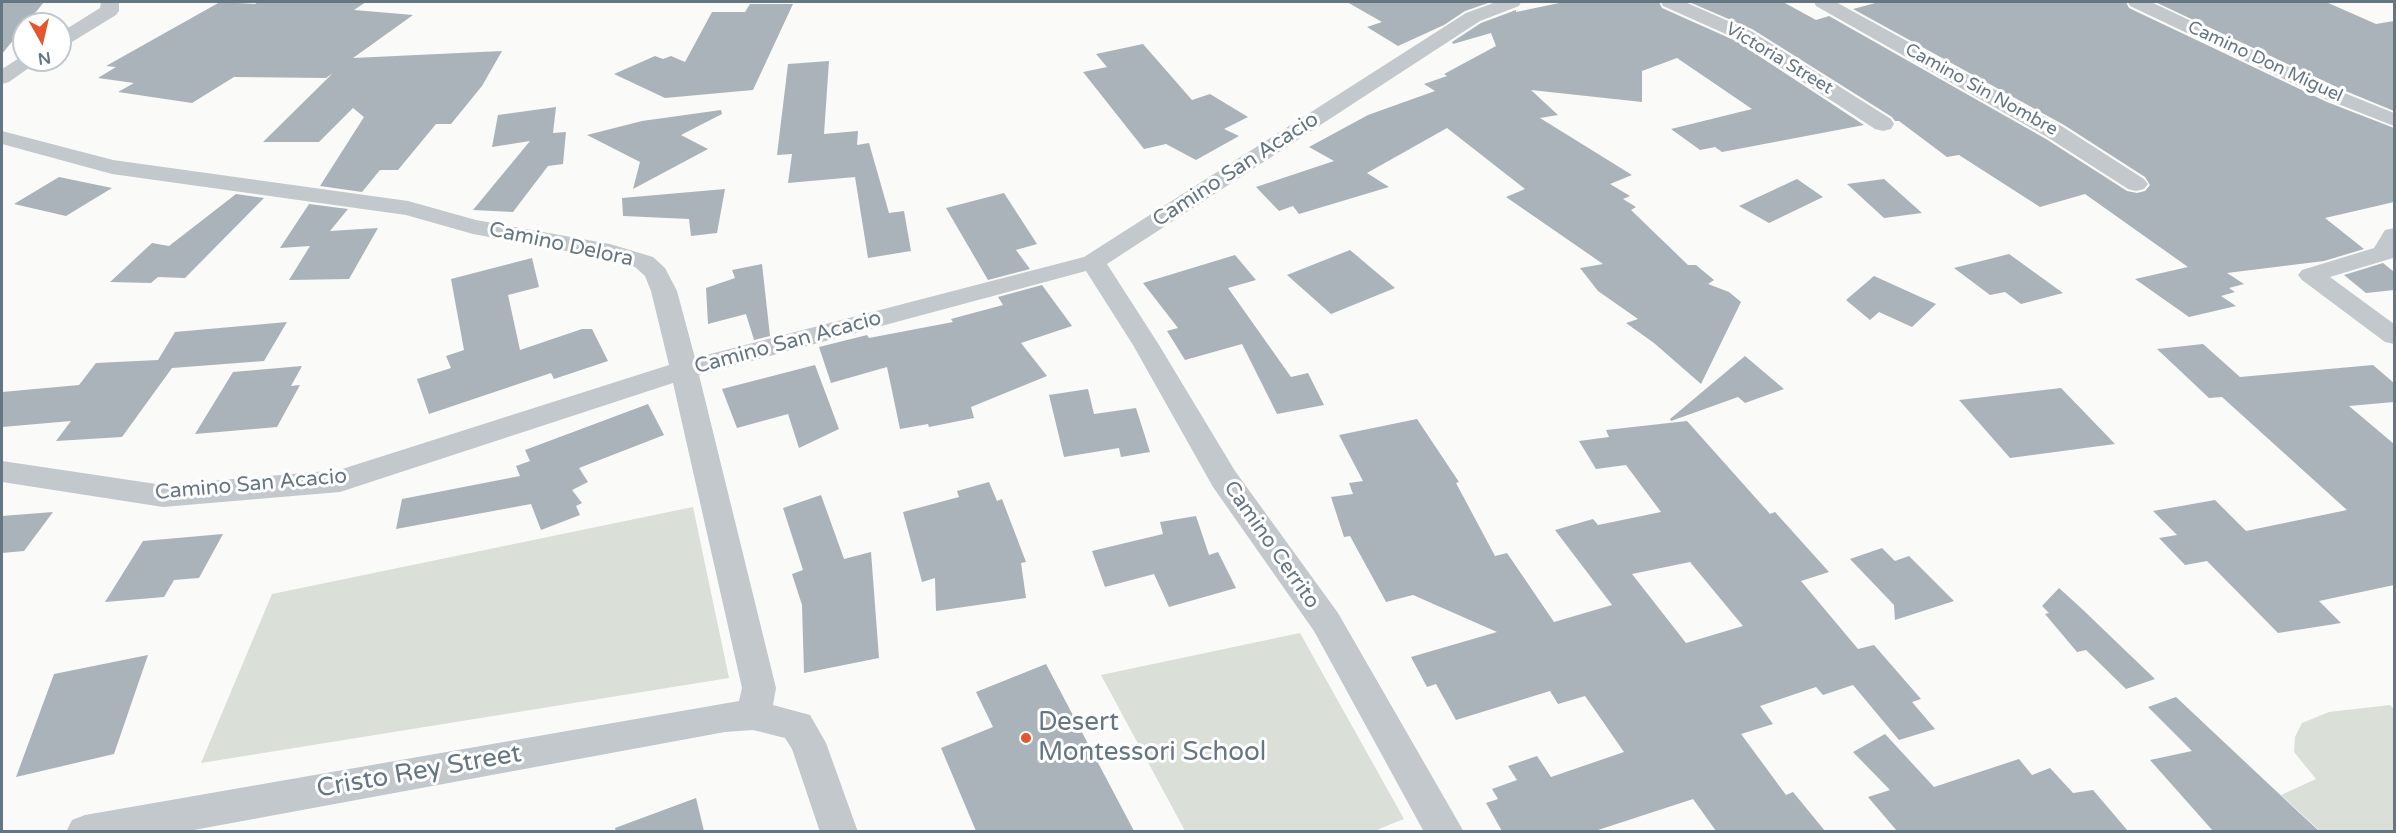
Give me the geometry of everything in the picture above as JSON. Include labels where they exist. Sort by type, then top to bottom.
[{"type":"street","points":[[72,34],[109,11],[110,2]]},
{"type":"street","name":"Camino San Acacio","points":[[2,472],[163,496],[340,481],[684,370],[1093,262],[1473,17],[1512,2]]},
{"type":"street","name":"Victoria Street","points":[[1671,2],[1744,35],[1883,124]]},
{"type":"street","name":"Camino Sin Nombre","points":[[1823,2],[2055,132],[2136,184]]},
{"type":"street","name":"Camino Don Miguel","points":[[2137,2],[2335,96],[2394,120]]},
{"type":"street","name":"Camino Delora","points":[[2,137],[112,167],[408,208],[473,227],[610,251],[644,262],[656,273],[664,291],[684,370],[759,688],[753,715]]},
{"type":"street","points":[[2394,235],[2384,253],[2311,275],[2394,336]]},
{"type":"street","name":"Camino Cerrito","points":[[1093,262],[1146,345],[1224,479],[1326,622],[1445,831]]},
{"type":"street","points":[[753,715],[797,726],[808,743],[839,831]]},
{"type":"street","name":"Cristo Rey Street","points":[[85,831],[725,717],[753,715]]},
{"type":"shaded area","points":[[693,507],[729,678],[201,763],[272,594]]},
{"type":"shaded area","points":[[1300,633],[1404,819],[1374,831],[1185,831],[1101,675]]},
{"type":"shaded area","points":[[2390,705],[2394,709],[2394,831],[2320,831],[2281,795],[2316,779],[2294,752],[2295,737],[2302,723],[2329,712]]},
{"type":"building","points":[[2,2],[44,2],[36,12],[12,12],[12,42],[2,54]]},
{"type":"building","points":[[220,2],[255,4],[258,2],[366,2],[354,10],[413,15],[353,58],[502,51],[482,86],[451,124],[436,124],[398,170],[380,170],[362,192],[320,186],[364,117],[353,108],[319,142],[263,142],[333,73],[326,78],[234,77],[192,103],[118,92],[134,83],[98,78],[116,67],[106,66]]},
{"type":"building","points":[[1347,2],[1491,2],[1465,11],[1444,25],[1398,46],[1367,27],[1382,22]]},
{"type":"building","points":[[1564,2],[1659,2],[1662,8],[1736,41],[1864,125],[1722,152],[1715,147],[1700,150],[1671,129],[1752,109],[1677,58],[1642,71],[1642,102],[1531,90],[1558,115],[1540,118],[1632,175],[1610,184],[1630,196],[1623,199],[1636,207],[1631,210],[1688,265],[1696,265],[1714,280],[1708,284],[1729,292],[1741,302],[1701,384],[1654,343],[1626,323],[1638,319],[1598,291],[1580,268],[1603,264],[1506,197],[1525,189],[1447,128],[1367,173],[1389,187],[1299,214],[1293,206],[1279,211],[1256,187],[1334,161],[1309,147],[1368,115],[1435,91],[1424,84],[1447,76],[1444,74],[1496,46],[1491,33],[1453,44],[1452,42],[1481,23],[1516,10],[1516,12]]},
{"type":"building","points":[[1689,2],[1783,2],[1816,20],[1829,16],[2046,139],[2127,191],[2137,193],[2145,191],[2150,185],[2145,177],[2064,125],[1853,9],[1879,2],[2126,2],[2129,8],[2327,102],[2394,128],[2394,202],[2325,218],[2364,249],[2324,261],[2227,273],[2244,284],[2229,288],[2235,292],[2221,296],[2236,306],[2189,317],[2135,279],[2188,267],[2085,194],[2040,207],[1959,155],[1947,157],[1899,121],[1895,121],[1752,29]]},
{"type":"building","points":[[2155,2],[2326,2],[2376,24],[2394,21],[2394,111],[2343,90]]},
{"type":"building","points":[[750,4],[793,4],[753,90],[665,98],[614,74],[655,56],[663,59],[671,56],[685,62],[712,12],[745,12]]},
{"type":"building","points":[[1143,44],[1192,100],[1210,94],[1248,117],[1224,129],[1239,136],[1196,160],[1166,144],[1144,149],[1083,72],[1107,67],[1096,54]]},
{"type":"building","points":[[829,61],[824,134],[858,131],[857,145],[869,143],[889,213],[904,211],[911,251],[868,258],[855,177],[788,183],[792,154],[777,155],[788,64]]},
{"type":"building","points":[[556,107],[553,133],[566,132],[563,164],[548,166],[513,212],[473,210],[530,141],[492,147],[498,115]]},
{"type":"building","points":[[721,110],[722,114],[681,135],[708,149],[633,189],[640,162],[587,135],[642,121]]},
{"type":"building","points":[[59,177],[112,188],[66,216],[14,204]]},
{"type":"building","points":[[1797,179],[1823,197],[1769,223],[1739,206]]},
{"type":"building","points":[[1884,179],[1922,213],[1884,218],[1847,184]]},
{"type":"building","points":[[725,189],[717,233],[691,236],[689,219],[623,216],[622,198]]},
{"type":"building","points":[[1004,193],[1037,244],[1016,250],[1030,269],[988,280],[946,208]]},
{"type":"building","points":[[236,194],[264,198],[185,278],[158,277],[151,283],[110,282],[152,243],[169,246]]},
{"type":"building","points":[[309,204],[348,209],[330,231],[378,228],[349,279],[289,280],[310,246],[280,248]]},
{"type":"building","points":[[1350,250],[1395,288],[1331,314],[1287,275]]},
{"type":"building","points":[[2009,254],[2063,293],[2021,304],[2005,292],[1990,295],[1954,268]]},
{"type":"building","points":[[1235,255],[1256,280],[1228,288],[1291,377],[1308,373],[1324,405],[1277,414],[1242,344],[1185,360],[1167,331],[1178,328],[1143,283]]},
{"type":"building","points":[[532,258],[539,287],[508,295],[520,350],[582,329],[592,329],[608,361],[554,379],[551,373],[429,414],[417,379],[451,368],[446,356],[464,350],[451,279]]},
{"type":"building","points":[[2383,263],[2394,272],[2394,290],[2366,293],[2344,275]]},
{"type":"building","points":[[762,264],[770,336],[754,340],[746,314],[708,324],[706,288],[735,278],[732,270]]},
{"type":"building","points":[[1874,276],[1936,304],[1912,327],[1879,312],[1870,320],[1846,300]]},
{"type":"building","points":[[1042,285],[1072,326],[1021,343],[1047,376],[971,407],[974,418],[929,427],[928,424],[900,429],[887,367],[831,383],[819,347],[867,335],[869,338],[953,322],[951,319],[1003,305],[998,297]]},
{"type":"building","points":[[287,322],[264,361],[172,368],[122,437],[56,441],[71,421],[2,427],[2,392],[79,385],[96,363],[158,360],[175,332]]},
{"type":"building","points":[[2203,344],[2240,377],[2373,365],[2394,383],[2394,402],[2349,406],[2394,444],[2394,585],[2319,601],[2341,623],[2278,633],[2207,561],[2185,565],[2159,538],[2177,535],[2153,511],[2215,500],[2246,531],[2347,510],[2222,397],[2209,398],[2157,349]]},
{"type":"building","points":[[1745,356],[1784,389],[1745,403],[1738,397],[1671,421],[1670,419]]},
{"type":"building","points":[[815,365],[839,429],[799,448],[788,414],[737,428],[722,389]]},
{"type":"building","points":[[302,366],[291,386],[300,385],[277,427],[195,434],[233,372]]},
{"type":"building","points":[[2061,388],[2115,444],[2010,458],[1959,400]]},
{"type":"building","points":[[1088,389],[1094,414],[1136,408],[1150,452],[1121,457],[1119,448],[1064,457],[1049,395]]},
{"type":"building","points":[[648,404],[664,435],[579,468],[588,482],[572,490],[582,503],[576,506],[580,515],[541,530],[531,504],[396,529],[402,499],[520,476],[516,466],[530,461],[525,450]]},
{"type":"building","points":[[1417,419],[1459,482],[1456,483],[1495,556],[1507,553],[1554,622],[1612,605],[1555,530],[1593,519],[1598,525],[1661,512],[1626,465],[1596,469],[1579,441],[1609,437],[1606,430],[1687,421],[1770,514],[1775,512],[1829,572],[1801,581],[1858,649],[1874,645],[1921,699],[1912,702],[1935,729],[1899,740],[1853,685],[1823,695],[1816,687],[1760,706],[1773,724],[1741,734],[1786,795],[1793,792],[1825,831],[1716,831],[1693,799],[1595,831],[1502,831],[1486,803],[1498,799],[1492,789],[1517,780],[1508,766],[1537,756],[1551,777],[1624,752],[1585,696],[1558,704],[1550,691],[1456,720],[1436,684],[1427,687],[1411,657],[1497,632],[1413,595],[1386,602],[1350,536],[1344,537],[1331,497],[1353,494],[1349,483],[1363,481],[1339,435]],"holes":[[[1690,562],[1743,626],[1686,643],[1632,574]]]},
{"type":"building","points":[[989,482],[997,501],[1002,499],[1026,562],[1021,563],[1026,598],[936,611],[935,578],[922,582],[903,512],[959,497],[957,491]]},
{"type":"building","points":[[821,495],[844,559],[871,552],[879,658],[804,673],[802,605],[792,574],[803,570],[783,508]]},
{"type":"building","points":[[53,512],[24,551],[2,553],[2,516]]},
{"type":"building","points":[[1196,516],[1209,555],[1218,552],[1236,588],[1169,607],[1154,574],[1105,587],[1092,551],[1163,534],[1160,522]]},
{"type":"building","points":[[223,534],[199,578],[174,580],[164,597],[105,602],[143,541]]},
{"type":"building","points":[[1882,548],[1895,561],[1909,556],[1954,601],[1895,620],[1894,605],[1850,559]]},
{"type":"building","points":[[2059,588],[2155,679],[2126,689],[2086,650],[2077,652],[2045,614],[2049,613],[2042,606]]},
{"type":"building","points":[[148,655],[114,754],[16,777],[54,674]]},
{"type":"building","name":"Desert Montessori School","points":[[1046,664],[1134,831],[976,831],[941,748],[993,727],[976,692]]},
{"type":"building","points":[[2176,697],[2319,831],[2213,831],[2150,760],[2192,751],[2148,707]]},
{"type":"building","points":[[1885,734],[1934,787],[2019,759],[2032,775],[2050,768],[2073,793],[2093,790],[2128,831],[1897,831],[1868,797],[1890,790],[1853,752]]},
{"type":"building","points":[[696,798],[704,831],[616,831],[615,828]]},
{"type":"place","name":"Desert Montessori School","points":[[1026,738]]}]
